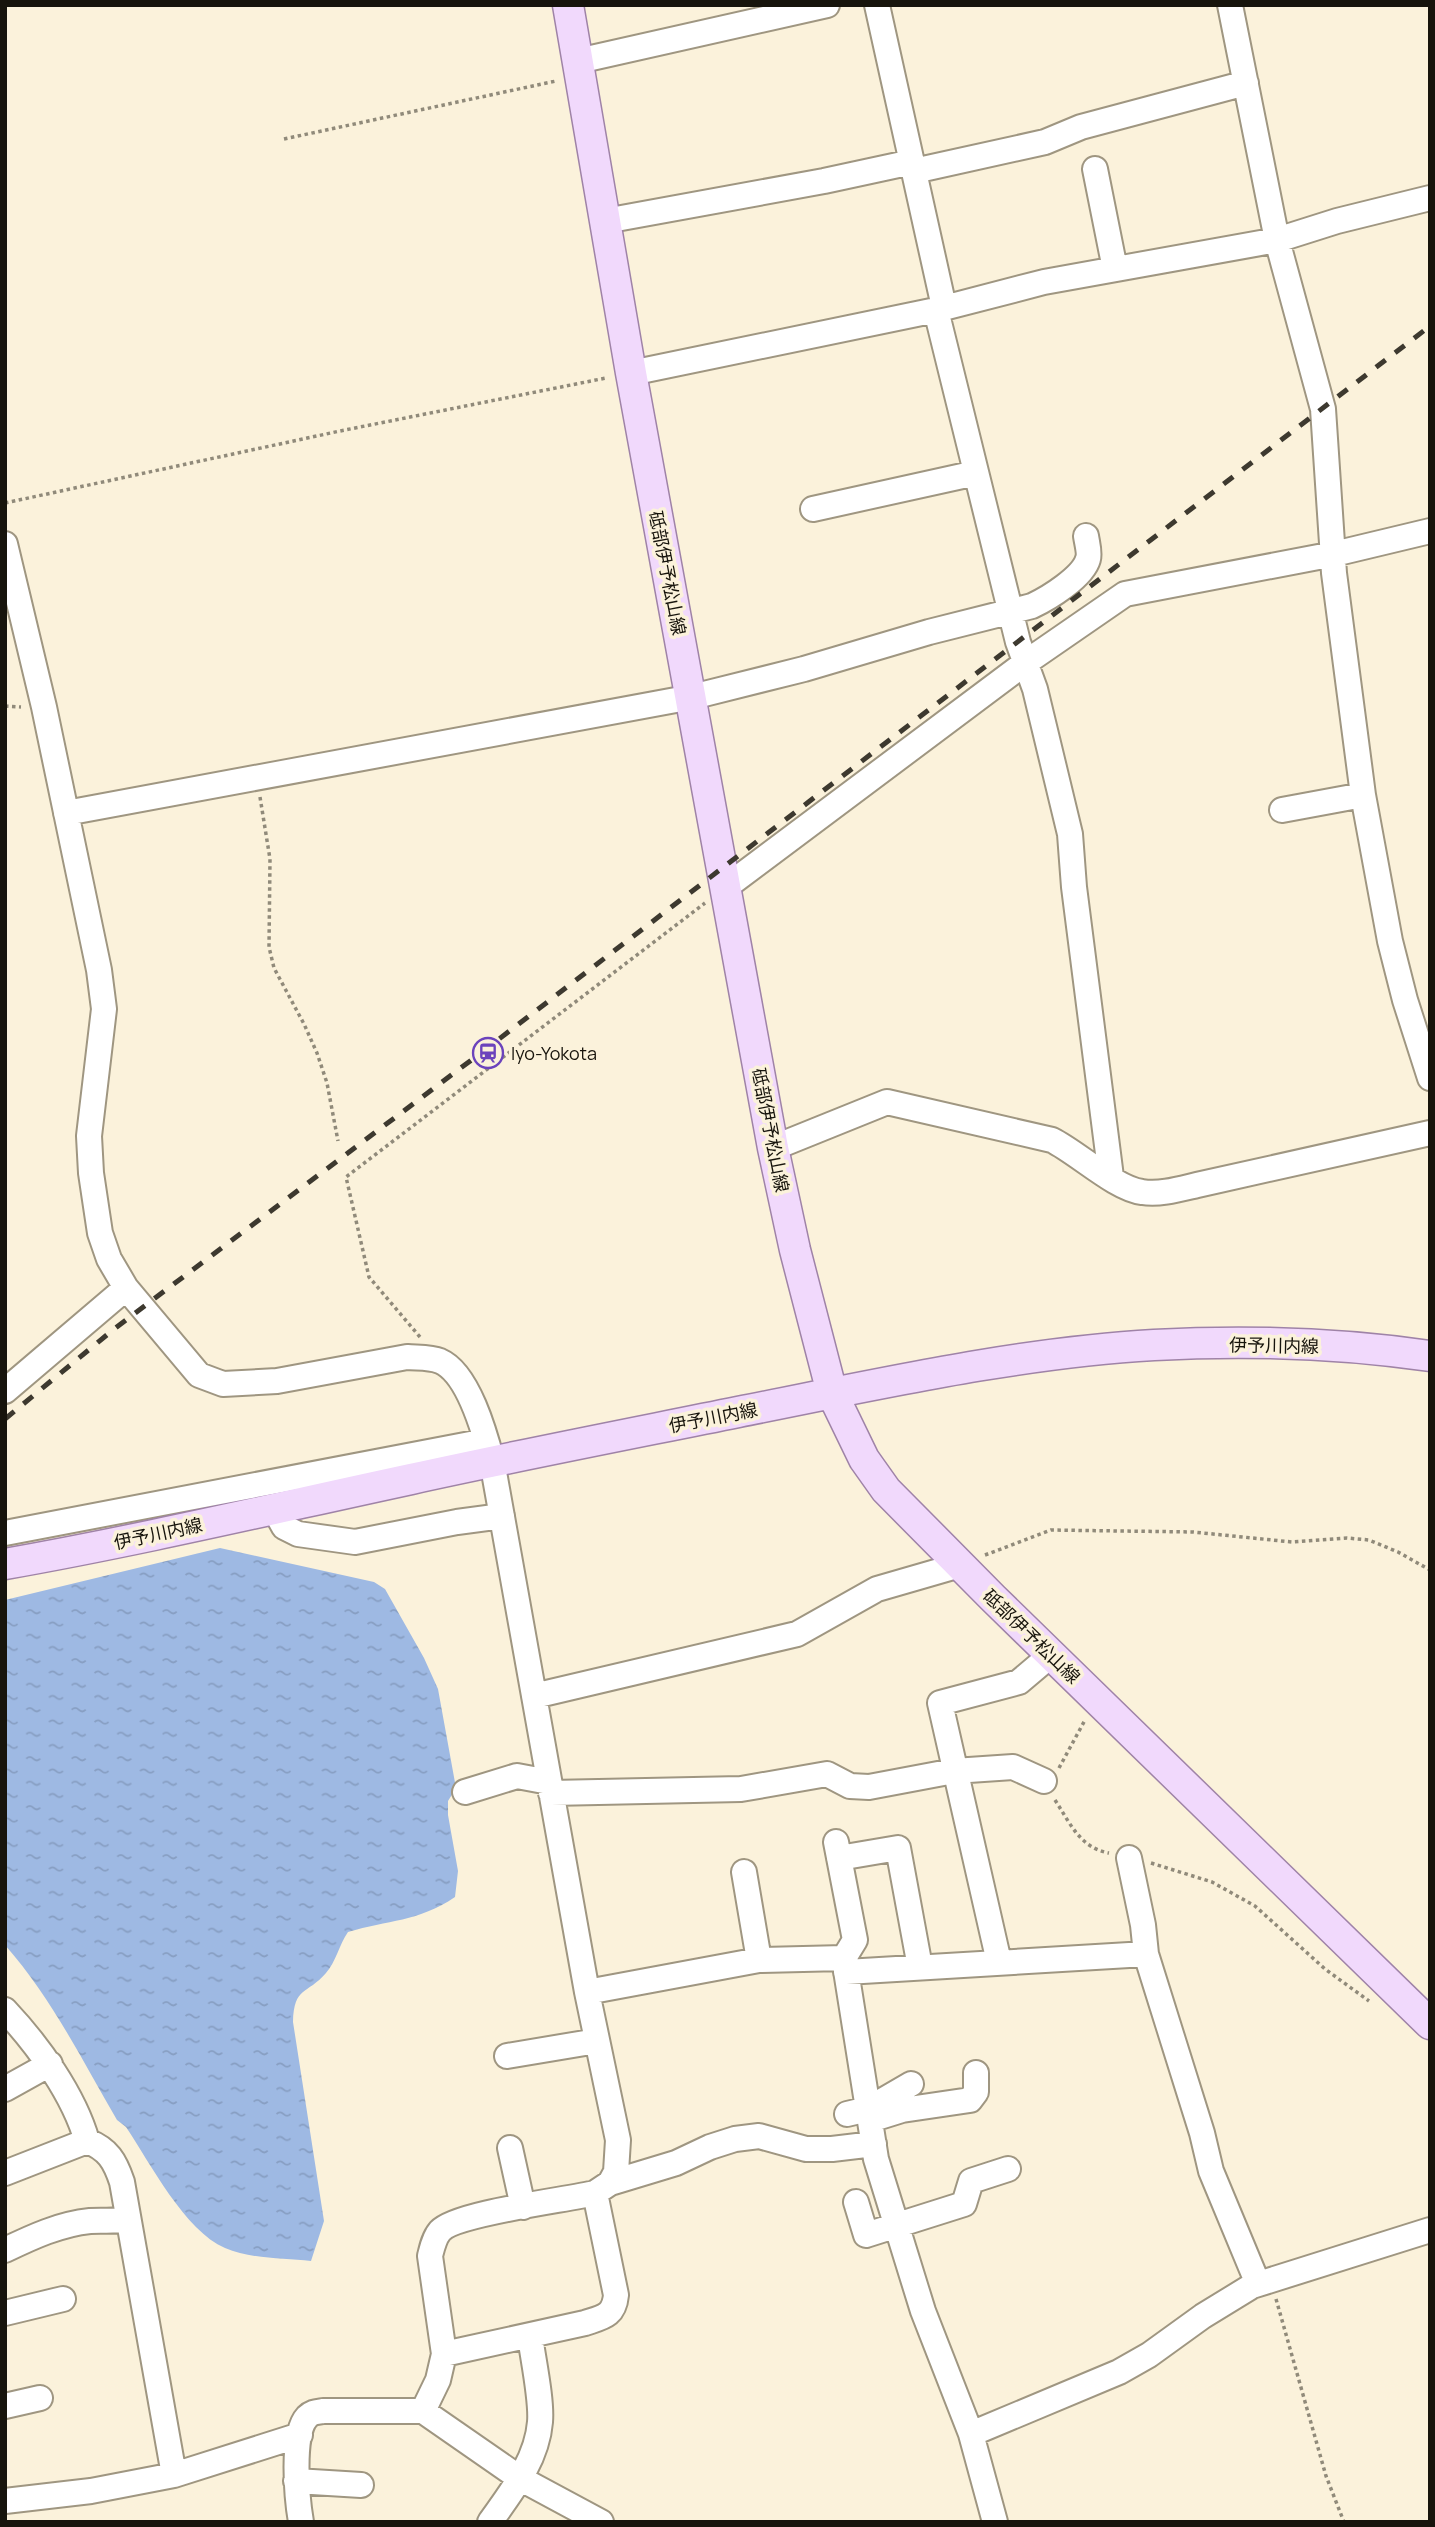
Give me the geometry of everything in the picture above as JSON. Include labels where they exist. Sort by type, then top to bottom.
[{"type":"main road","name":"砥部伊予松山線","points":[[568,5],[631,373],[774,1147],[795,1250],[832,1393],[864,1459],[887,1490],[1051,1655],[1430,2024]]},
{"type":"main road","name":"伊予川内線","points":[[5,1564],[274,1509],[489,1451],[1009,1363],[1155,1345],[1315,1346],[1430,1356]]},
{"type":"street","points":[[579,68],[827,5]]},
{"type":"street","points":[[877,5],[976,473],[1025,663],[1035,689],[1070,834],[1074,887],[1111,1177]]},
{"type":"street","points":[[1230,5],[1277,240],[1323,409],[1334,573],[1363,795],[1390,941],[1405,1000],[1430,1078]]},
{"type":"street","points":[[605,221],[1045,142],[1081,127],[1246,83]]},
{"type":"street","points":[[1095,169],[1115,269]]},
{"type":"street","points":[[631,373],[940,308],[1044,282],[1277,240],[1337,221],[1430,198]]},
{"type":"street","points":[[813,509],[976,473]]},
{"type":"street","points":[[726,887],[1025,663],[1125,594],[1334,554],[1430,531]]},
{"type":"street","points":[[66,813],[692,697],[804,669],[1032,606],[1048,598],[1081,572],[1089,558],[1086,536]]},
{"type":"street","points":[[5,544],[44,707],[99,971],[104,1009],[89,1136],[95,1207],[109,1258],[126,1289],[199,1375],[223,1384],[277,1381],[407,1357],[440,1361],[457,1376],[469,1397],[489,1451],[587,1992],[618,2140],[616,2172],[602,2188],[616,2295],[615,2307],[606,2316],[530,2336],[444,2354]]},
{"type":"street","points":[[1282,810],[1363,795]]},
{"type":"street","points":[[774,1147],[887,1102],[1052,1140],[1123,1185],[1142,1192],[1164,1192],[1430,1133]]},
{"type":"street","points":[[5,1391],[126,1289]]},
{"type":"street","points":[[5,1533],[489,1451]]},
{"type":"street","points":[[274,1509],[284,1527],[298,1534],[355,1542],[502,1516]]},
{"type":"street","points":[[534,1696],[797,1634],[877,1589],[961,1565]]},
{"type":"street","points":[[999,1962],[940,1703],[1019,1682],[1051,1655]]},
{"type":"street","points":[[464,1792],[517,1776],[550,1787],[741,1788],[827,1774],[850,1786],[869,1787],[954,1771],[1013,1766],[1044,1781]]},
{"type":"street","points":[[920,1967],[898,1848],[837,1850],[855,1940],[845,1965],[865,2122],[923,2311],[971,2434],[995,2522]]},
{"type":"street","points":[[1129,1858],[1143,1925],[1146,1954],[1202,2133],[1211,2171],[1264,2282]]},
{"type":"street","points":[[744,1872],[759,1960]]},
{"type":"street","points":[[587,1992],[759,1960],[920,1967],[1146,1954]]},
{"type":"street","points":[[5,2010],[50,2064],[84,2129],[87,2141]]},
{"type":"street","points":[[507,2056],[597,2041]]},
{"type":"street","points":[[5,2089],[50,2064]]},
{"type":"street","points":[[865,2122],[902,2110],[970,2100],[976,2092],[976,2073]]},
{"type":"street","points":[[424,2411],[438,2380],[444,2354],[430,2256],[433,2242],[440,2230],[452,2222],[602,2188],[676,2163],[735,2139],[759,2136],[806,2149],[832,2150],[911,2084]]},
{"type":"street","points":[[5,2173],[87,2141],[98,2145],[111,2156],[122,2182],[174,2475]]},
{"type":"street","points":[[510,2148],[523,2207]]},
{"type":"street","points":[[856,2202],[866,2235],[964,2204],[971,2181],[1008,2169]]},
{"type":"street","points":[[5,2250],[68,2224],[92,2221],[108,2223],[128,2219]]},
{"type":"street","points":[[971,2434],[1119,2372],[1149,2355],[1232,2297],[1264,2282],[1430,2230]]},
{"type":"street","points":[[5,2313],[63,2300]]},
{"type":"street","points":[[490,2522],[521,2479],[533,2454],[540,2421],[530,2336]]},
{"type":"street","points":[[5,2406],[40,2398]]},
{"type":"street","points":[[301,2522],[296,2481],[300,2435],[305,2419],[311,2413],[424,2411],[521,2479],[601,2522]]},
{"type":"street","points":[[5,2501],[91,2491],[174,2475],[300,2435]]},
{"type":"street","points":[[296,2481],[361,2485]]},
{"type":"path","points":[[284,139],[579,68]]},
{"type":"path","points":[[5,503],[340,430],[631,373]]},
{"type":"path","points":[[258,778],[270,859],[269,947],[274,968],[317,1053],[327,1083],[338,1141]]},
{"type":"path","points":[[440,1361],[369,1277],[346,1177],[726,887]]},
{"type":"path","points":[[961,1565],[1051,1530],[1193,1532],[1292,1542],[1348,1538],[1369,1540],[1430,1570]]},
{"type":"path","points":[[1097,1700],[1079,1729],[1067,1757],[1057,1771],[1044,1781],[1082,1842],[1096,1851],[1212,1882],[1255,1906],[1325,1969],[1374,2005]]},
{"type":"path","points":[[1264,2282],[1326,2476],[1344,2522]]},
{"type":"water","points":[[220,1548],[374,1582],[385,1589],[424,1658],[438,1689],[456,1788],[448,1801],[458,1871],[455,1897],[415,1916],[348,1932],[329,1969],[299,1996],[296,2002],[293,2022],[324,2221],[311,2261],[235,2252],[210,2239],[196,2227],[169,2195],[126,2127],[117,2120],[51,2007],[5,1945],[5,1600]]},
{"type":"railway","points":[[5,1419],[114,1329],[486,1049],[1430,326]]},
{"type":"place","name":"Iyo-Yokota","points":[[488,1053]]}]
